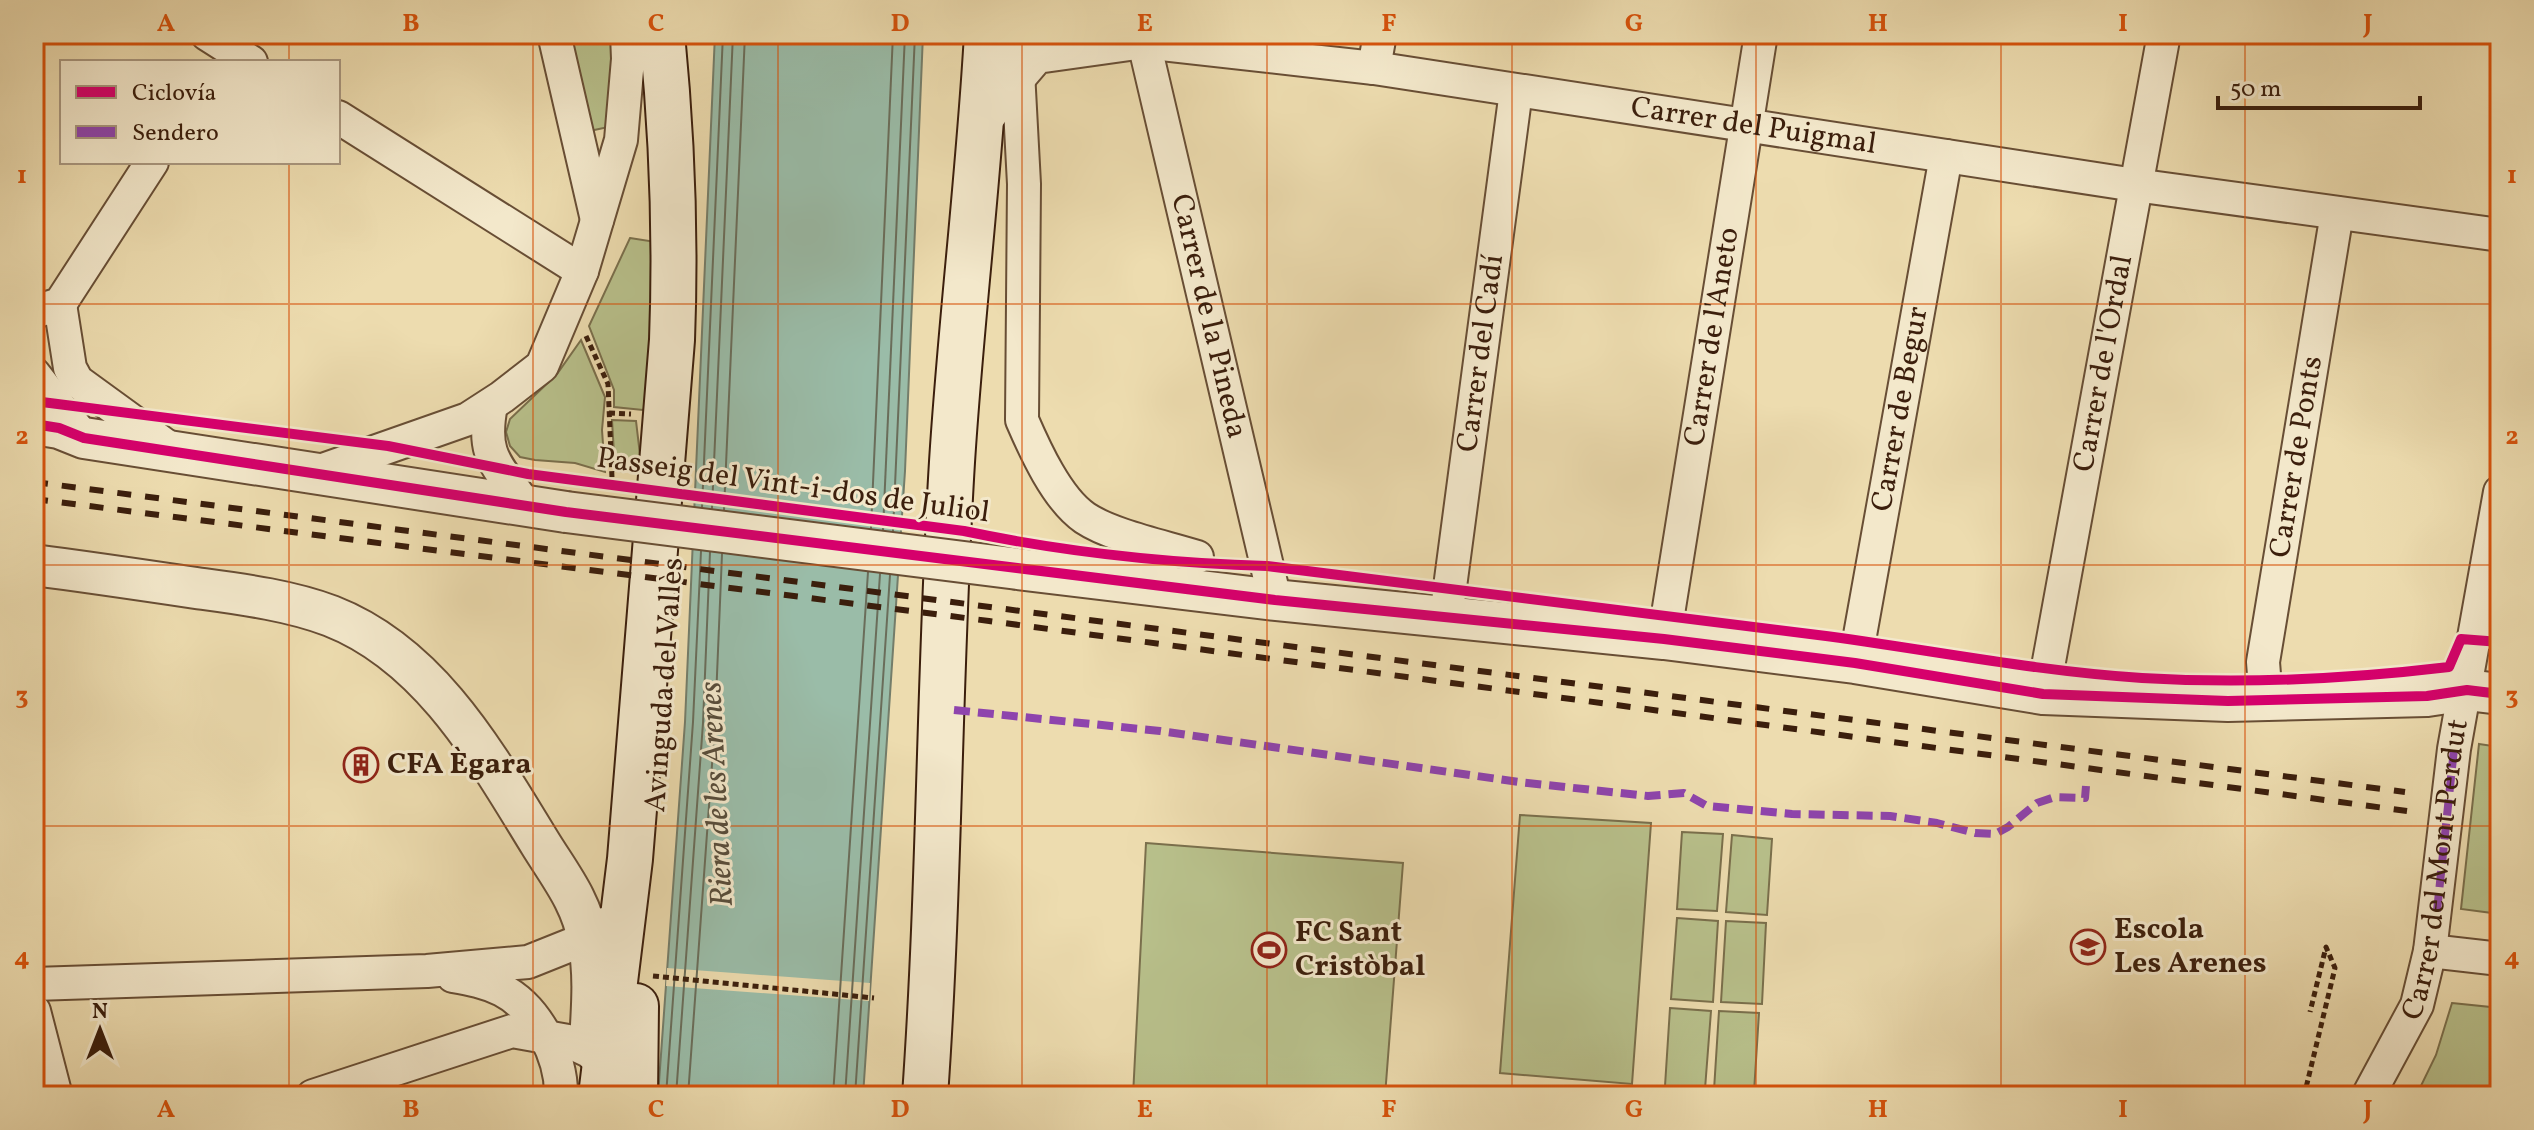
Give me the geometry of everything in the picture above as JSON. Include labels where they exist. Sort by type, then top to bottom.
[{"type":"main road","name":"Avinguda del Vallès","points":[[600,1081],[626,899],[672,340],[675,256],[672,164],[662,34]]},
{"type":"main road","name":"Avinguda del Vallès","points":[[635,1096],[637,976],[651,861],[690,338],[694,130],[691,34]]},
{"type":"main road","points":[[900,1096],[909,976],[917,661],[959,34]]},
{"type":"main road","points":[[925,1096],[936,916],[942,657],[950,492],[979,131],[1001,84],[987,34]]},
{"type":"street","points":[[554,34],[598,223]]},
{"type":"street","points":[[317,472],[468,419],[542,366],[582,271],[621,140],[628,59],[627,34]]},
{"type":"street","points":[[1016,34],[1001,84],[1024,184],[1022,420],[1034,450],[1057,487],[1085,518],[1112,530],[1197,557]]},
{"type":"street","points":[[1374,68],[1380,34]]},
{"type":"street","name":"Carrer de l'Aneto","points":[[1664,639],[1761,34]]},
{"type":"street","name":"Carrer de l'Ordal","points":[[2043,694],[2164,34]]},
{"type":"street","name":"Carrer del Puigmal","points":[[1001,84],[1037,57],[1143,38],[1374,68],[2135,185],[2500,235]]},
{"type":"street","name":"Carrer de la Pineda","points":[[1143,38],[1275,600]]},
{"type":"street","name":"Carrer del Cadí","points":[[1446,617],[1516,91]]},
{"type":"street","points":[[340,118],[582,271]]},
{"type":"street","name":"Carrer de Begur","points":[[1855,663],[1946,156]]},
{"type":"street","points":[[151,164],[47,308],[77,381],[176,453]]},
{"type":"street","name":"Carrer de Ponts","points":[[2266,700],[2263,662],[2337,213]]},
{"type":"street","points":[[34,374],[84,438]]},
{"type":"street","points":[[491,405],[487,428],[489,453],[525,505]]},
{"type":"street","name":"Passeig del Vint-i-dos de Juliol","points":[[34,424],[59,428],[84,438],[566,512],[1275,600],[1664,639],[1855,663],[2043,694],[2266,700],[2483,692]]},
{"type":"street","name":"Carrer del Mont Perdut","points":[[2368,1096],[2417,1005],[2430,951],[2454,749],[2483,692],[2500,492]]},
{"type":"street","points":[[34,565],[248,595],[329,615],[370,634],[417,674],[453,712],[503,781],[541,846],[568,884],[588,938],[600,1081]]},
{"type":"street","points":[[34,984],[427,971],[528,962],[588,938],[606,923],[626,899],[651,861]]},
{"type":"street","points":[[2430,951],[2500,959]]},
{"type":"street","points":[[427,971],[482,982],[520,1002],[554,1055],[561,1096]]},
{"type":"street","points":[[34,1011],[56,1096]]},
{"type":"street","points":[[313,1096],[512,1031],[568,1041],[600,1081]]},
{"type":"path","points":[[584,331],[608,384],[609,481]]},
{"type":"path","points":[[2304,1096],[2335,968],[2326,947],[2310,1012]]},
{"type":"path","points":[[656,976],[874,998]]},
{"type":"green space","points":[[564,34],[614,34],[613,126],[585,132]]},
{"type":"green space","points":[[630,238],[656,242],[648,404],[643,410],[614,407],[614,390],[589,326]]},
{"type":"green space","points":[[581,340],[605,397],[602,430],[605,472],[575,463],[520,457],[510,446],[506,432],[510,419],[557,374]]},
{"type":"green space","points":[[612,420],[636,421],[642,472],[615,471]]},
{"type":"green space","points":[[2479,744],[2500,747],[2500,914],[2461,909]]},
{"type":"green space","points":[[1520,815],[1651,823],[1632,1084],[1500,1073]]},
{"type":"green space","points":[[1682,832],[1723,834],[1717,911],[1677,909]]},
{"type":"green space","points":[[1732,835],[1772,839],[1767,915],[1726,912]]},
{"type":"green space","name":"FC Sant Cristòbal","points":[[1146,843],[1403,863],[1385,1096],[1133,1096]]},
{"type":"green space","points":[[1677,918],[1718,921],[1713,1002],[1671,999]]},
{"type":"green space","points":[[1726,921],[1766,923],[1762,1004],[1721,1002]]},
{"type":"green space","points":[[2452,1003],[2500,1008],[2500,1096],[2416,1096],[2436,1055]]},
{"type":"green space","points":[[1670,1008],[1711,1011],[1705,1089],[1665,1086]]},
{"type":"green space","points":[[1719,1011],[1759,1013],[1754,1092],[1714,1090]]},
{"type":"water","name":"Riera de les Arenes","points":[[715,34],[923,34],[905,471],[863,1096],[658,1096],[685,722]]},
{"type":"pier","points":[[667,968],[870,983],[869,1001],[666,986]]},
{"type":"railway","points":[[34,482],[2405,792]]},
{"type":"railway","points":[[34,499],[989,621],[2407,811]]},
{"type":"marked path","points":[[954,710],[1160,731],[1519,782],[1648,796],[1684,793],[1707,806],[1792,814],[1890,816],[1975,833],[1995,834],[2037,803],[2055,797],[2085,798],[2086,786]]},
{"type":"marked path","points":[[2437,911],[2454,749]]},
{"type":"cycle path","points":[[34,401],[388,446],[528,474],[964,531],[1077,551],[1267,566],[1818,635],[2101,675],[2218,680],[2373,675],[2449,667],[2461,639],[2500,642]]},
{"type":"cycle path","points":[[34,424],[59,428],[84,438],[566,512],[1275,600],[1664,639],[1855,663],[2043,694],[2228,701],[2427,696],[2467,690],[2500,694]]},
{"type":"place","name":"CFA Ègara","points":[[361,765]]},
{"type":"place","name":"Escola Les Arenes","points":[[2088,947]]},
{"type":"place","name":"FC Sant Cristòbal","points":[[1269,950]]}]
